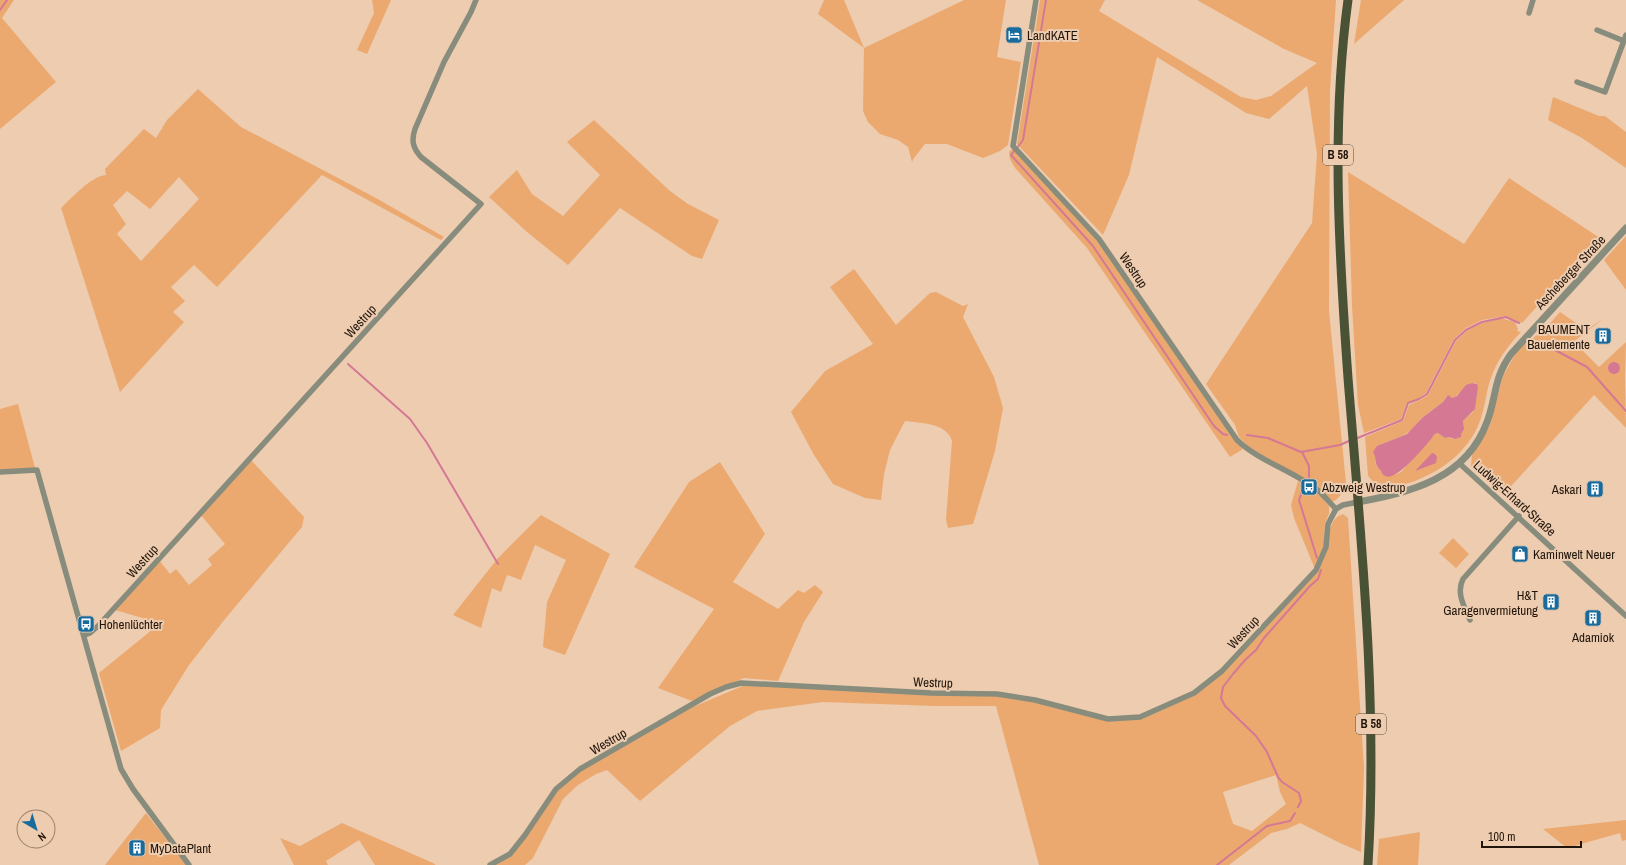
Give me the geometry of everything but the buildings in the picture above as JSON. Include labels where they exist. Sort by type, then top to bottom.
[{"type":"main road","name":"B 58","points":[[1348,0],[1340,93],[1338,205],[1343,304],[1369,671],[1372,768],[1368,865]]},
{"type":"street","name":"Westrup","points":[[85,635],[90,633],[98,626],[481,204],[416,152],[413,141],[415,130],[444,62],[476,0]]},
{"type":"street","name":"Westrup","points":[[490,865],[510,854],[525,835],[556,789],[580,769],[710,694],[726,687],[741,683],[931,693],[996,694],[1035,700],[1108,719],[1140,717],[1194,692],[1222,671],[1316,570],[1326,547],[1328,524],[1336,509],[1321,493],[1310,485],[1246,449],[1237,440],[1099,239],[1013,146],[1036,0]]},
{"type":"street","points":[[1529,13],[1533,0]]},
{"type":"street","points":[[1577,82],[1605,92],[1625,38],[1597,30]]},
{"type":"street","name":"Ascheberger Straße","points":[[1358,502],[1393,495],[1420,487],[1443,476],[1459,463],[1474,446],[1483,430],[1490,410],[1497,380],[1511,354],[1626,228]]},
{"type":"street","name":"Ludwig-Erhard-Straße","points":[[1459,463],[1519,516],[1626,616]]},
{"type":"street","points":[[0,472],[37,470],[85,635],[121,769],[133,789],[189,865]]},
{"type":"street","points":[[1336,509],[1343,505],[1358,502]]},
{"type":"street","points":[[1470,620],[1460,594],[1460,587],[1463,579],[1519,516]]},
{"type":"shaded area","points":[[0,0],[14,0],[2,18],[56,82],[0,129]]},
{"type":"shaded area","points":[[372,0],[391,0],[367,54],[357,50],[374,13]]},
{"type":"shaded area","points":[[824,0],[844,0],[864,48],[818,14]]},
{"type":"shaded area","points":[[964,0],[1006,0],[997,57],[1021,62],[1008,145],[1000,151],[983,158],[947,144],[925,144],[912,162],[908,147],[898,140],[880,134],[868,122],[863,111],[864,48]]},
{"type":"shaded area","points":[[1040,0],[1105,0],[1099,11],[1241,97],[1256,100],[1271,96],[1317,63],[1284,49],[1197,0],[1336,0],[1330,90],[1329,311],[1346,483],[1341,494],[1334,501],[1331,502],[1250,448],[1239,437],[1235,425],[1206,384],[1312,223],[1317,154],[1307,86],[1269,119],[1246,113],[1157,57],[1129,175],[1103,235],[1017,144]]},
{"type":"shaded area","points":[[1361,0],[1404,0],[1354,44]]},
{"type":"shaded area","points":[[198,89],[241,127],[376,198],[444,237],[441,240],[322,175],[217,287],[194,265],[171,287],[185,301],[173,312],[184,322],[120,392],[61,208],[88,183],[100,176],[106,175],[105,169],[144,129],[156,138],[167,120]],"holes":[[[179,177],[199,199],[141,261],[117,234],[126,224],[113,205],[127,191],[150,209]]]},
{"type":"shaded area","points":[[1553,97],[1599,116],[1605,116],[1626,132],[1626,168],[1582,138],[1548,120]]},
{"type":"shaded area","points":[[594,120],[670,191],[688,204],[719,220],[702,259],[692,256],[620,208],[568,265],[527,232],[489,197],[517,170],[532,194],[563,216],[600,175],[567,142]]},
{"type":"shaded area","points":[[1013,148],[1098,239],[1236,441],[1243,449],[1230,457],[1087,248],[1015,168],[1010,159],[1009,152]]},
{"type":"shaded area","points":[[1348,172],[1464,244],[1509,178],[1600,238],[1522,323],[1506,316],[1482,320],[1466,328],[1454,339],[1426,393],[1407,403],[1401,419],[1364,433],[1358,405],[1352,306]]},
{"type":"shaded area","points":[[1626,236],[1626,290],[1604,260]]},
{"type":"shaded area","points":[[854,269],[896,325],[930,293],[936,292],[963,306],[968,304],[963,317],[994,377],[1003,408],[995,451],[973,524],[948,528],[946,519],[952,441],[949,435],[939,427],[926,423],[905,421],[890,450],[884,474],[881,500],[865,498],[833,484],[814,455],[791,412],[825,371],[873,344],[830,287]]},
{"type":"shaded area","points":[[1560,312],[1586,330],[1604,318],[1572,343],[1579,347],[1599,367],[1626,342],[1626,428],[1594,395],[1503,495],[1471,466],[1472,455],[1490,425],[1503,376],[1518,349],[1544,330]]},
{"type":"shaded area","points":[[1504,319],[1515,322],[1518,329],[1517,331],[1521,332],[1507,348],[1493,371],[1480,422],[1469,442],[1454,458],[1435,472],[1413,482],[1401,485],[1377,486],[1368,476],[1365,437],[1403,421],[1409,405],[1428,395],[1456,341],[1467,331],[1483,323]],"holes":[[[1476,383],[1478,387],[1476,390],[1477,394],[1473,412],[1463,421],[1463,430],[1460,434],[1453,439],[1449,437],[1445,438],[1438,433],[1435,434],[1401,472],[1394,475],[1383,474],[1375,463],[1375,455],[1385,443],[1410,431],[1422,418],[1443,402],[1447,396],[1453,398],[1470,384]]]},
{"type":"shaded area","points":[[1612,362],[1616,362],[1620,368],[1616,374],[1612,374],[1608,370],[1608,366]]},
{"type":"shaded area","points":[[1472,383],[1477,384],[1478,386],[1475,409],[1463,421],[1464,429],[1461,437],[1455,439],[1449,437],[1445,438],[1438,433],[1435,434],[1404,468],[1390,477],[1385,476],[1376,463],[1373,452],[1377,446],[1407,434],[1422,418],[1443,402],[1448,395],[1452,398],[1457,396],[1466,385]]},
{"type":"shaded area","points":[[18,404],[35,468],[0,470],[0,409]]},
{"type":"shaded area","points":[[1432,453],[1437,457],[1436,463],[1415,471]]},
{"type":"shaded area","points":[[251,460],[304,517],[302,527],[225,619],[189,665],[161,710],[160,728],[121,751],[99,673],[153,629],[146,619],[115,610],[159,560],[170,574],[176,569],[189,585],[212,565],[208,559],[225,544],[200,514]]},
{"type":"shaded area","points":[[720,462],[765,534],[733,582],[778,609],[798,590],[804,593],[815,585],[823,592],[804,622],[778,681],[744,678],[692,701],[658,688],[714,609],[634,567],[689,482]]},
{"type":"shaded area","points":[[1298,481],[1320,495],[1329,506],[1329,514],[1325,523],[1324,546],[1315,569],[1294,518],[1291,505]]},
{"type":"shaded area","points":[[1343,514],[1348,518],[1364,768],[1361,852],[1300,823],[1287,829],[1271,833],[1229,865],[1039,865],[996,706],[935,706],[823,702],[757,711],[730,726],[640,801],[607,770],[596,774],[578,785],[563,799],[533,858],[525,865],[493,865],[511,854],[557,789],[581,771],[693,707],[745,685],[995,696],[1035,702],[1109,721],[1142,719],[1195,695],[1317,572],[1326,551],[1330,528],[1334,520]],"holes":[[[1276,775],[1280,792],[1286,804],[1252,831],[1233,824],[1223,792]]]},
{"type":"shaded area","points":[[541,515],[610,554],[565,655],[543,647],[547,602],[566,560],[535,545],[521,580],[507,575],[501,592],[492,588],[481,628],[453,615],[498,558]]},
{"type":"shaded area","points":[[1453,538],[1469,554],[1456,568],[1439,553]]},
{"type":"shaded area","points":[[146,813],[186,865],[105,865]]},
{"type":"shaded area","points":[[1626,820],[1626,840],[1622,841],[1620,833],[1567,848],[1543,829]]},
{"type":"shaded area","points":[[342,823],[436,865],[375,865],[359,840],[326,861],[328,865],[294,865],[280,838],[300,846]]},
{"type":"shaded area","points":[[1420,832],[1418,865],[1377,865],[1379,839]]},
{"type":"waterway","points":[[0,10],[7,0]]},
{"type":"waterway","points":[[1017,148],[1023,140],[1046,0]]},
{"type":"waterway","points":[[1015,150],[1011,155],[1093,246],[1214,426],[1223,434],[1227,435]]},
{"type":"waterway","points":[[1355,439],[1402,420],[1408,403],[1427,394],[1455,340],[1466,330],[1482,322],[1506,317],[1519,323]]},
{"type":"waterway","points":[[1538,341],[1587,367],[1626,411]]},
{"type":"waterway","points":[[348,364],[410,419],[427,443],[498,564]]},
{"type":"waterway","points":[[1247,435],[1268,438],[1301,452],[1340,445],[1351,440]]},
{"type":"waterway","points":[[1302,452],[1309,466],[1309,477]]},
{"type":"waterway","points":[[1304,487],[1299,500],[1317,558]]},
{"type":"waterway","points":[[1298,807],[1301,801],[1299,793],[1282,782],[1278,777],[1267,752],[1256,736],[1225,706],[1221,698],[1223,687],[1233,674],[1256,650],[1264,638],[1310,586],[1318,579],[1321,570]]},
{"type":"waterway","points":[[1217,865],[1267,826],[1290,821],[1295,813]]},
{"type":"place","name":"LandKATE","points":[[1014,35]]},
{"type":"place","name":"BAUMENT Bauelemente","points":[[1603,336]]},
{"type":"place","name":"Abzweig Westrup","points":[[1309,487]]},
{"type":"place","name":"Askari","points":[[1595,489]]},
{"type":"place","name":"Kaminwelt Neuer","points":[[1520,554]]},
{"type":"place","name":"H&T Garagenvermietung","points":[[1551,602]]},
{"type":"place","name":"Adamiok","points":[[1593,618]]},
{"type":"place","name":"Hohenlüchter","points":[[86,624]]},
{"type":"place","name":"MyDataPlant","points":[[137,848]]}]
